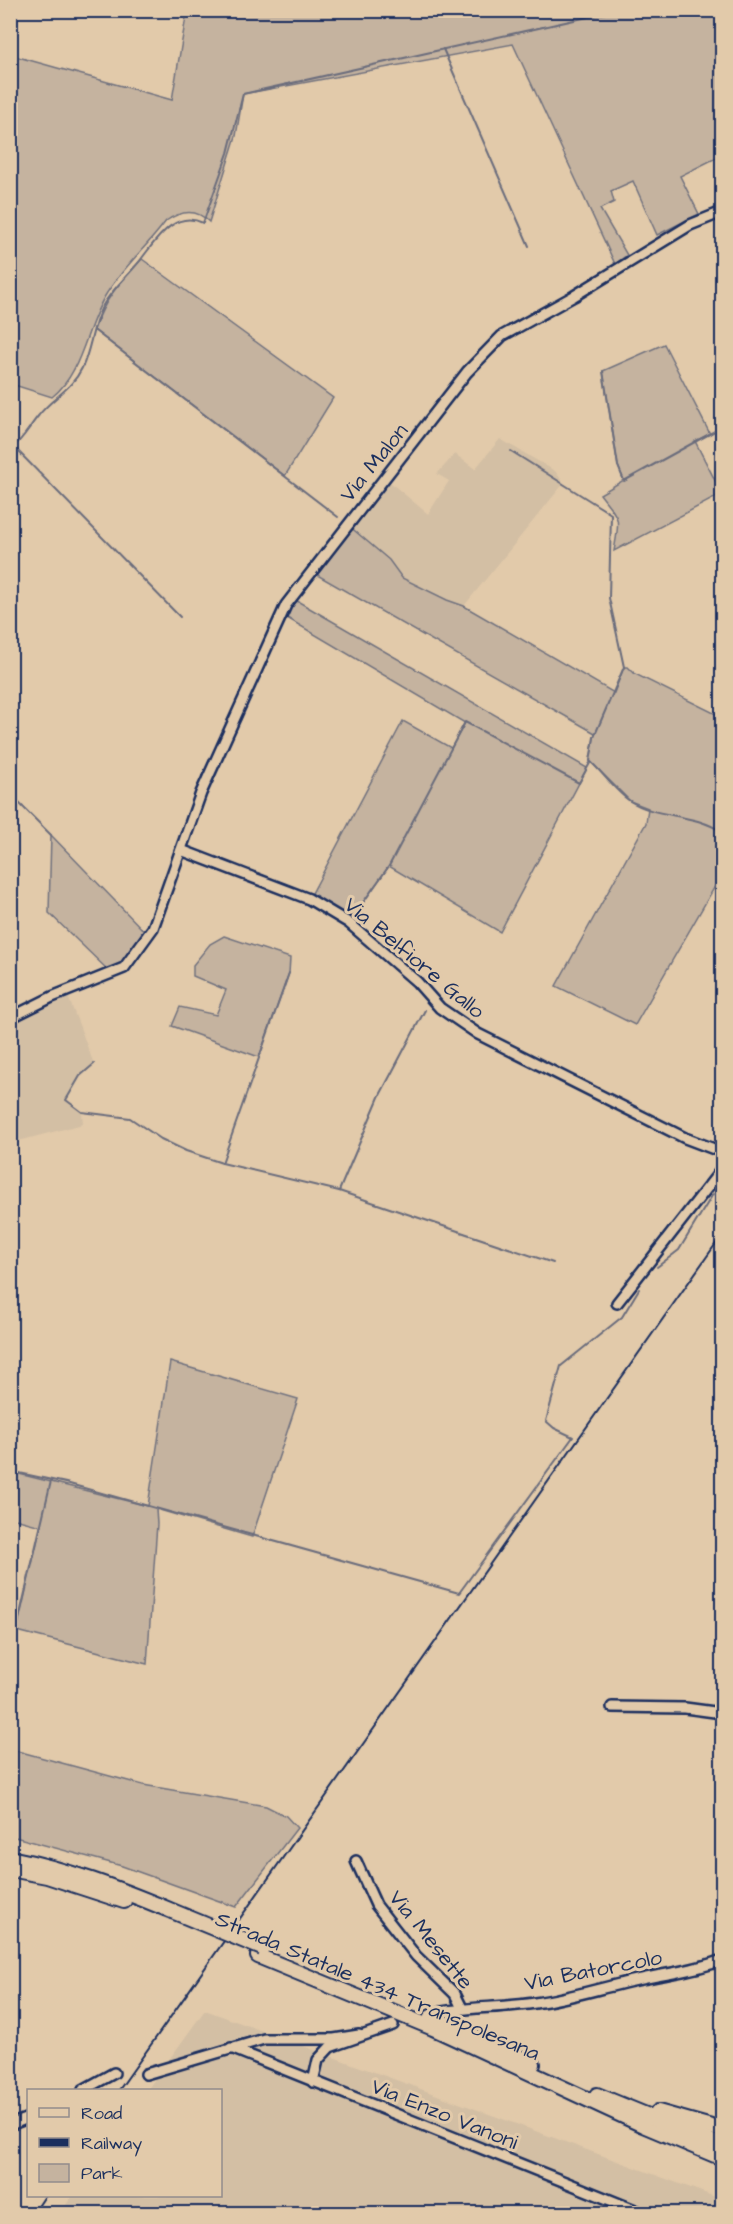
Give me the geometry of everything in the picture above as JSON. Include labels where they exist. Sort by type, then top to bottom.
[{"type":"highway","name":"Strada Statale 434 Transpolesana","points":[[10,1858],[49,1866],[99,1882],[433,2028],[643,2126],[723,2158]]},
{"type":"highway","name":"Strada Statale 434 Transpolesana","points":[[10,1869],[99,1892],[170,1914]]},
{"type":"highway","name":"Strada Statale 434 Transpolesana","points":[[260,1952],[461,2030],[595,2094],[723,2146]]},
{"type":"highway","points":[[595,2094],[723,2130]]},
{"type":"highway","points":[[643,2126],[650,2135],[723,2168]]},
{"type":"street","name":"Via Malon","points":[[181,850],[201,793],[286,605],[467,372],[502,336],[574,296],[696,222],[723,212]]},
{"type":"street","points":[[10,1018],[52,997],[124,968],[153,928],[181,850]]},
{"type":"street","name":"Via Belfiore Gallo","points":[[181,850],[309,899],[349,923],[417,982],[440,1008],[478,1034],[685,1138],[723,1152]]},
{"type":"street","points":[[617,1303],[723,1169]]},
{"type":"street","points":[[612,1707],[685,1708],[723,1713]]},
{"type":"street","name":"Via Mesette","points":[[356,1862],[376,1905],[416,1956],[455,1994],[462,2008]]},
{"type":"street","name":"Via Batorcolo","points":[[434,2013],[585,1995],[639,1980],[695,1970],[723,1960]]},
{"type":"street","points":[[146,2073],[272,2038],[334,2039],[359,2035],[393,2025]]},
{"type":"street","points":[[313,2082],[318,2060],[326,2050],[359,2035]]},
{"type":"street","name":"Via Enzo Vanoni","points":[[231,2048],[645,2214]]},
{"type":"street","points":[[86,2089],[114,2073]]},
{"type":"street","points":[[10,2125],[27,2118]]},
{"type":"shaded area","points":[[500,439],[555,471],[564,483],[464,606],[447,601],[402,578],[389,560],[348,525],[385,478],[428,514],[449,481],[437,474],[455,454],[475,469]]},
{"type":"shaded area","points":[[66,991],[94,1064],[80,1076],[66,1100],[82,1112],[83,1124],[11,1143],[11,1018]]},
{"type":"shaded area","points":[[205,2010],[721,2199],[722,2214],[60,2214],[71,2197],[222,2197],[222,2089],[148,2089]]},
{"type":"green space","points":[[187,11],[722,11],[722,125],[718,128],[722,140],[722,155],[680,176],[699,214],[657,235],[633,181],[611,191],[614,202],[600,209],[627,255],[615,264],[513,44],[243,94],[236,136],[209,222],[199,215],[188,212],[166,221],[105,296],[71,375],[52,397],[11,384],[11,55],[172,100]]},
{"type":"green space","points":[[142,259],[333,398],[285,476],[94,330],[103,309],[114,292]]},
{"type":"green space","points":[[664,344],[710,434],[695,441],[722,494],[614,551],[617,520],[612,509],[600,494],[624,480],[618,466],[603,371]]},
{"type":"green space","points":[[348,525],[389,560],[402,578],[464,606],[614,693],[624,667],[628,667],[635,674],[722,717],[722,874],[635,1025],[556,986],[646,823],[648,808],[630,801],[590,761],[595,733],[312,572]]},
{"type":"green space","points":[[292,598],[587,768],[500,932],[389,866],[349,923],[309,899],[403,721],[451,748],[465,723],[282,615]]},
{"type":"green space","points":[[51,835],[148,935],[124,968],[111,973],[49,913]]},
{"type":"green space","points":[[224,936],[290,958],[289,973],[259,1057],[172,1026],[180,1007],[216,1015],[226,990],[193,976],[193,965],[210,944]]},
{"type":"green space","points":[[170,1362],[298,1399],[252,1537],[156,1509],[157,1524],[147,1664],[17,1631],[11,1657],[11,1623],[18,1625],[41,1526],[11,1518],[11,1472],[148,1506]]},
{"type":"green space","points":[[10,1749],[143,1785],[266,1806],[286,1816],[297,1828],[236,1907],[122,1866],[11,1836]]},
{"type":"waterway","points":[[10,450],[44,409],[78,375],[85,361],[102,307],[160,235],[167,228],[184,220],[203,223],[228,153],[243,94],[619,10]]},
{"type":"waterway","points":[[443,49],[529,246]]},
{"type":"waterway","points":[[95,331],[338,517]]},
{"type":"waterway","points":[[603,371],[618,466],[624,481],[722,427]]},
{"type":"waterway","points":[[14,447],[180,617]]},
{"type":"waterway","points":[[511,451],[611,514],[609,598],[624,667],[594,737],[590,761],[630,801],[651,810],[711,826],[722,832]]},
{"type":"waterway","points":[[352,918],[389,866],[465,722],[579,783],[590,763]]},
{"type":"waterway","points":[[10,794],[51,835]]},
{"type":"waterway","points":[[222,1163],[289,973]]},
{"type":"waterway","points":[[339,1191],[379,1097],[425,1010]]},
{"type":"waterway","points":[[94,1064],[80,1076],[66,1100],[82,1112],[130,1118],[161,1139],[186,1151],[222,1163],[339,1191],[553,1263]]},
{"type":"waterway","points":[[657,1267],[679,1250],[713,1194]]},
{"type":"waterway","points":[[10,1471],[66,1483],[459,1593],[573,1437],[554,1428],[546,1421],[561,1366],[622,1317],[639,1289]]},
{"type":"waterway","points":[[10,1657],[51,1481]]},
{"type":"railway","points":[[120,2089],[722,1235]]},
{"type":"railway","points":[[33,2214],[44,2197]]}]
